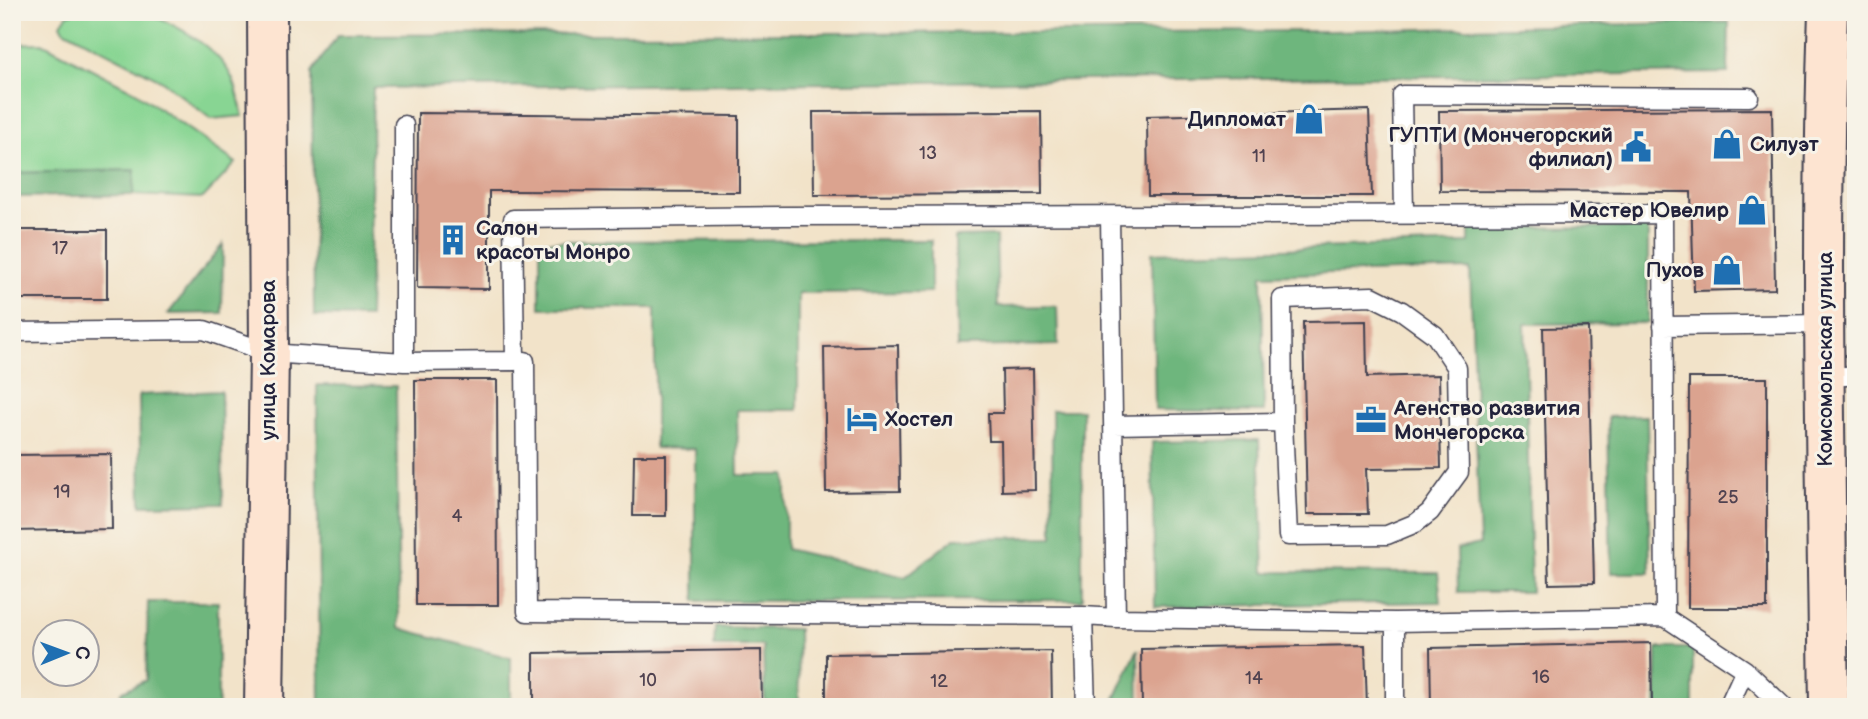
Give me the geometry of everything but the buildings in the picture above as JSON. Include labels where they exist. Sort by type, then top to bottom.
[{"type":"street","name":"улица Комарова","points":[[264,707],[269,353],[267,12]]},
{"type":"street","name":"Комсомольская улица","points":[[1828,12],[1824,324],[1840,376],[1829,707]]},
{"type":"lane","points":[[1404,214],[1402,95],[1749,97]]},
{"type":"lane","points":[[404,125],[404,362]]},
{"type":"lane","points":[[1665,617],[1663,214],[513,219],[527,361],[527,612],[1083,616],[1395,622],[1665,617],[1745,670],[1784,707]]},
{"type":"lane","points":[[1111,217],[1116,618]]},
{"type":"lane","points":[[1372,296],[1402,311],[1435,335],[1457,368],[1459,472],[1430,512],[1416,523],[1387,535],[1288,536],[1283,422],[1282,299],[1372,296]]},
{"type":"lane","points":[[1663,326],[1824,324]]},
{"type":"lane","points":[[12,332],[204,330],[269,353],[404,362],[527,361]]},
{"type":"lane","points":[[1114,425],[1283,422]]},
{"type":"lane","points":[[1083,616],[1086,707]]},
{"type":"lane","points":[[1395,622],[1395,707]]},
{"type":"lane","points":[[1728,707],[1745,670]]},
{"type":"green space","points":[[74,12],[133,12],[161,20],[191,36],[205,45],[226,68],[235,84],[243,116],[211,119],[161,80],[64,30],[61,24],[67,15]]},
{"type":"green space","points":[[1729,22],[1728,73],[373,88],[369,317],[314,316],[312,72],[338,35],[1330,31]]},
{"type":"green space","points":[[42,43],[136,92],[236,163],[203,198],[133,195],[134,170],[12,173],[12,44]]},
{"type":"green space","points":[[135,170],[133,195],[12,197],[12,173]]},
{"type":"green space","points":[[1648,227],[1648,323],[1525,324],[1531,592],[1458,592],[1457,549],[1480,544],[1470,269],[1262,275],[1264,412],[1155,410],[1152,253],[1469,243],[1469,228]]},
{"type":"green space","points":[[996,236],[998,307],[1057,306],[1058,345],[957,347],[955,237]]},
{"type":"green space","points":[[931,240],[931,292],[798,293],[798,410],[737,410],[738,475],[786,475],[786,549],[905,577],[955,538],[1053,537],[1052,410],[1082,410],[1082,600],[695,601],[695,449],[655,448],[655,308],[540,308],[540,241]]},
{"type":"green space","points":[[223,244],[222,313],[168,314]]},
{"type":"green space","points":[[317,385],[396,386],[399,628],[511,658],[511,707],[320,707]]},
{"type":"green space","points":[[221,391],[223,504],[141,505],[139,395]]},
{"type":"green space","points":[[1647,416],[1650,573],[1611,573],[1608,417]]},
{"type":"green space","points":[[1259,440],[1264,572],[1438,573],[1441,602],[1155,607],[1152,442]]},
{"type":"green space","points":[[1854,574],[1856,690],[1852,690]]},
{"type":"green space","points":[[148,602],[218,602],[218,707],[119,707],[121,692],[146,680]]},
{"type":"green space","points":[[715,627],[798,629],[799,707],[765,707],[763,646],[714,646]]},
{"type":"green space","points":[[1657,648],[1693,648],[1693,707],[1656,707]]},
{"type":"green space","points":[[1138,649],[1139,707],[1111,707]]},
{"type":"place","name":"Дипломат","points":[[1309,119]]},
{"type":"place","name":"Силуэт","points":[[1727,144]]},
{"type":"place","name":"ГУПТИ (Мончегорский филиал)","points":[[1636,147]]},
{"type":"place","name":"Мастер Ювелир","points":[[1752,210]]},
{"type":"place","name":"Салон красоты Монро","points":[[453,240]]},
{"type":"place","name":"Пухов","points":[[1727,270]]},
{"type":"place","name":"Хостел","points":[[862,419]]},
{"type":"place","name":"Агенство развития Мончегорска","points":[[1371,420]]}]
